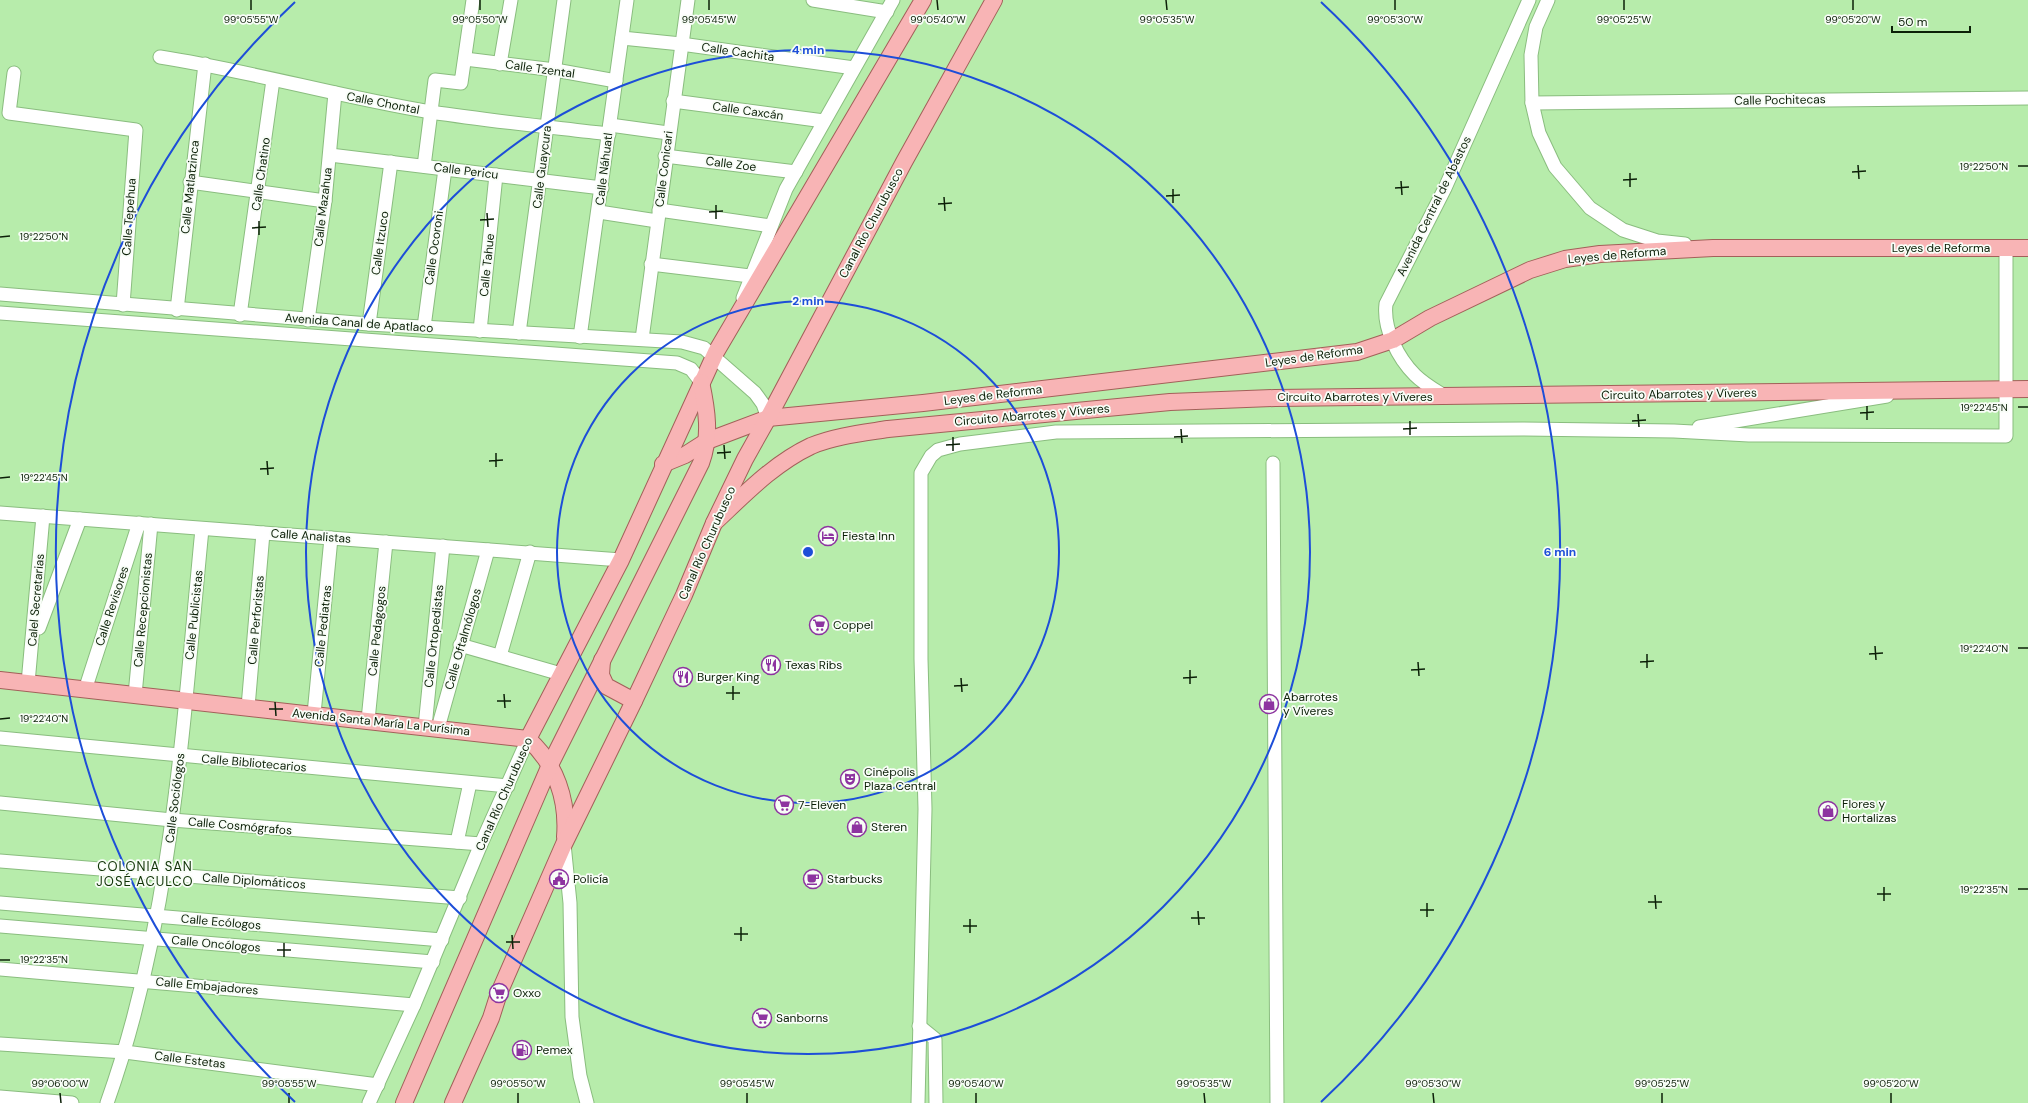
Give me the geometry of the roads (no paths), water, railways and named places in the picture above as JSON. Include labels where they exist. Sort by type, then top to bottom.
[{"type":"main road","name":"Canal Río Churubusco","points":[[528,739],[621,560],[663,464],[714,357],[922,0]]},
{"type":"main road","name":"Canal Río Churubusco","points":[[453,1103],[491,1018],[498,993],[564,844],[634,702],[684,595],[714,523],[745,459],[904,162],[994,0]]},
{"type":"main road","name":"Leyes de Reforma","points":[[663,464],[685,455],[707,441],[768,418],[923,403],[1357,352],[1392,340],[1430,318],[1530,270],[1565,259],[1600,254],[1713,248],[2028,248]]},
{"type":"main road","points":[[404,1103],[550,765],[602,659],[697,473],[707,441],[706,410],[701,382]]},
{"type":"main road","name":"Circuito Abarrotes y Víveres","points":[[714,523],[757,482],[789,458],[812,446],[848,435],[888,429],[1170,402],[1275,398],[2028,389]]},
{"type":"main road","points":[[602,659],[602,681],[610,690],[634,702]]},
{"type":"main road","name":"Avenida Santa María La Purísima","points":[[0,680],[432,727],[528,739]]},
{"type":"main road","points":[[528,739],[540,749],[550,765],[560,788],[565,822],[564,844]]},
{"type":"street","points":[[424,166],[435,80],[461,83],[473,0]]},
{"type":"street","points":[[500,64],[511,0]]},
{"type":"street","name":"Calle Guaycura","points":[[519,333],[541,181],[564,0]]},
{"type":"street","name":"Calle Náhuatl","points":[[580,337],[599,212],[627,0]]},
{"type":"street","name":"Calle Conicari","points":[[642,339],[668,133],[688,0]]},
{"type":"street","points":[[813,0],[887,12]]},
{"type":"street","name":"Canal Río Churubusco","points":[[735,321],[750,276],[786,189],[893,0]]},
{"type":"street","name":"Avenida Central de Abastos","points":[[1446,397],[1427,385],[1415,375],[1405,363],[1392,340],[1386,325],[1386,304],[1445,188],[1529,0]]},
{"type":"street","points":[[1548,0],[1536,27],[1531,55],[1532,103],[1538,133],[1555,167],[1590,208],[1623,230],[1657,241],[1713,248]]},
{"type":"street","name":"Calle Cachita","points":[[622,38],[681,44],[854,68]]},
{"type":"street","name":"Calle Chontal","points":[[160,57],[205,64],[273,80],[431,112],[548,127],[609,130]]},
{"type":"street","name":"Calle Tzental","points":[[465,59],[555,70],[616,81]]},
{"type":"street","name":"Calle Matlatzinca","points":[[177,310],[190,182],[205,64]]},
{"type":"street","name":"Calle Tepehua","points":[[14,72],[9,113],[136,130],[123,305]]},
{"type":"street","name":"Calle Chatino","points":[[240,315],[273,80]]},
{"type":"street","name":"Calle Mazahua","points":[[308,320],[325,201],[335,93]]},
{"type":"street","name":"Calle Pochitecas","points":[[1532,103],[2028,98]]},
{"type":"street","name":"Calle Caxcán","points":[[673,101],[824,121]]},
{"type":"street","points":[[609,130],[668,133]]},
{"type":"street","name":"Calle Pericu","points":[[330,155],[602,188]]},
{"type":"street","name":"Calle Zoe","points":[[666,156],[796,172]]},
{"type":"street","name":"Calle Itzuco","points":[[369,324],[391,162]]},
{"type":"street","name":"Calle Ocoroni","points":[[424,327],[445,169]]},
{"type":"street","name":"Calle Tahue","points":[[480,331],[496,175]]},
{"type":"street","points":[[190,182],[258,193],[325,201]]},
{"type":"street","points":[[599,212],[658,215],[771,226]]},
{"type":"street","points":[[918,1103],[925,809],[921,659],[921,473],[931,456],[938,450],[960,444],[1056,432],[1499,429],[1674,431],[1749,435],[2006,436],[2006,248]]},
{"type":"street","points":[[652,264],[750,276]]},
{"type":"street","name":"Avenida Canal de Apatlaco","points":[[0,294],[308,320],[580,337],[642,339],[691,344],[704,348],[754,393],[763,404],[768,418]]},
{"type":"street","name":"Avenida Canal de Apatlaco","points":[[0,313],[547,355],[677,363],[691,369],[701,382]]},
{"type":"street","points":[[547,355],[550,335]]},
{"type":"street","points":[[1674,431],[1921,390]]},
{"type":"street","points":[[1273,463],[1277,1103]]},
{"type":"street","name":"Calle Analistas","points":[[0,513],[621,560]]},
{"type":"street","name":"Calel Secretarias","points":[[28,683],[34,641],[43,516]]},
{"type":"street","points":[[34,641],[80,519]]},
{"type":"street","name":"Calle Revisores","points":[[85,690],[145,524]]},
{"type":"street","name":"Calle Recepcionistas","points":[[135,695],[145,524]]},
{"type":"street","name":"Calle Publicistas","points":[[185,700],[202,529]]},
{"type":"street","name":"Calle Perforistas","points":[[248,707],[263,533]]},
{"type":"street","name":"Calle Pediatras","points":[[314,714],[331,538]]},
{"type":"street","name":"Calle Pedagogos","points":[[368,720],[386,542]]},
{"type":"street","name":"Calle Ortopedistas","points":[[432,727],[443,546]]},
{"type":"street","name":"Calle Oftalmólogos","points":[[432,727],[460,645],[488,550]]},
{"type":"street","points":[[500,656],[530,552]]},
{"type":"street","points":[[460,645],[562,674]]},
{"type":"street","name":"Calle Sociólogos","points":[[107,1103],[125,1052],[157,916],[165,874],[172,820],[185,700]]},
{"type":"street","points":[[0,738],[0,743]]},
{"type":"street","name":"Calle Bibliotecarios","points":[[0,738],[508,786]]},
{"type":"street","name":"Canal Río Churubusco","points":[[369,1103],[414,1005],[460,898],[481,844],[528,739]]},
{"type":"street","points":[[458,842],[470,783]]},
{"type":"street","name":"Calle Cosmógrafos","points":[[0,803],[172,820],[481,844]]},
{"type":"street","points":[[564,844],[570,903],[572,1017],[580,1076],[587,1103]]},
{"type":"street","name":"Calle Diplomáticos","points":[[0,861],[460,898]]},
{"type":"street","name":"Calle Ecólogos","points":[[0,903],[442,940]]},
{"type":"street","name":"Calle Oncólogos","points":[[0,926],[432,962]]},
{"type":"street","name":"Calle Embajadores","points":[[0,968],[414,1005]]},
{"type":"street","points":[[919,1026],[935,1039],[936,1103]]},
{"type":"street","name":"Calle Estetas","points":[[0,1044],[125,1052],[378,1085]]},
{"type":"street","points":[[0,1097],[72,1103]]},
{"type":"place","name":"Fiesta Inn","points":[[828,536]]},
{"type":"place","name":"Coppel","points":[[819,625]]},
{"type":"place","name":"Texas Ribs","points":[[771,665]]},
{"type":"place","name":"Burger King","points":[[683,677]]},
{"type":"place","name":"Abarrotes y Víveres","points":[[1269,704]]},
{"type":"place","name":"Cinépolis Plaza Central","points":[[850,779]]},
{"type":"place","name":"7-Eleven","points":[[784,805]]},
{"type":"place","name":"Flores y Hortalizas","points":[[1828,811]]},
{"type":"place","name":"Steren","points":[[857,827]]},
{"type":"place","name":"Policía","points":[[559,879]]},
{"type":"place","name":"Starbucks","points":[[813,879]]},
{"type":"place","name":"Oxxo","points":[[499,993]]},
{"type":"place","name":"Sanborns","points":[[762,1018]]},
{"type":"place","name":"Pemex","points":[[522,1050]]},
{"type":"district","name":"COLONIA SAN JOSÉ ACULCO","points":[[145,874]]}]
